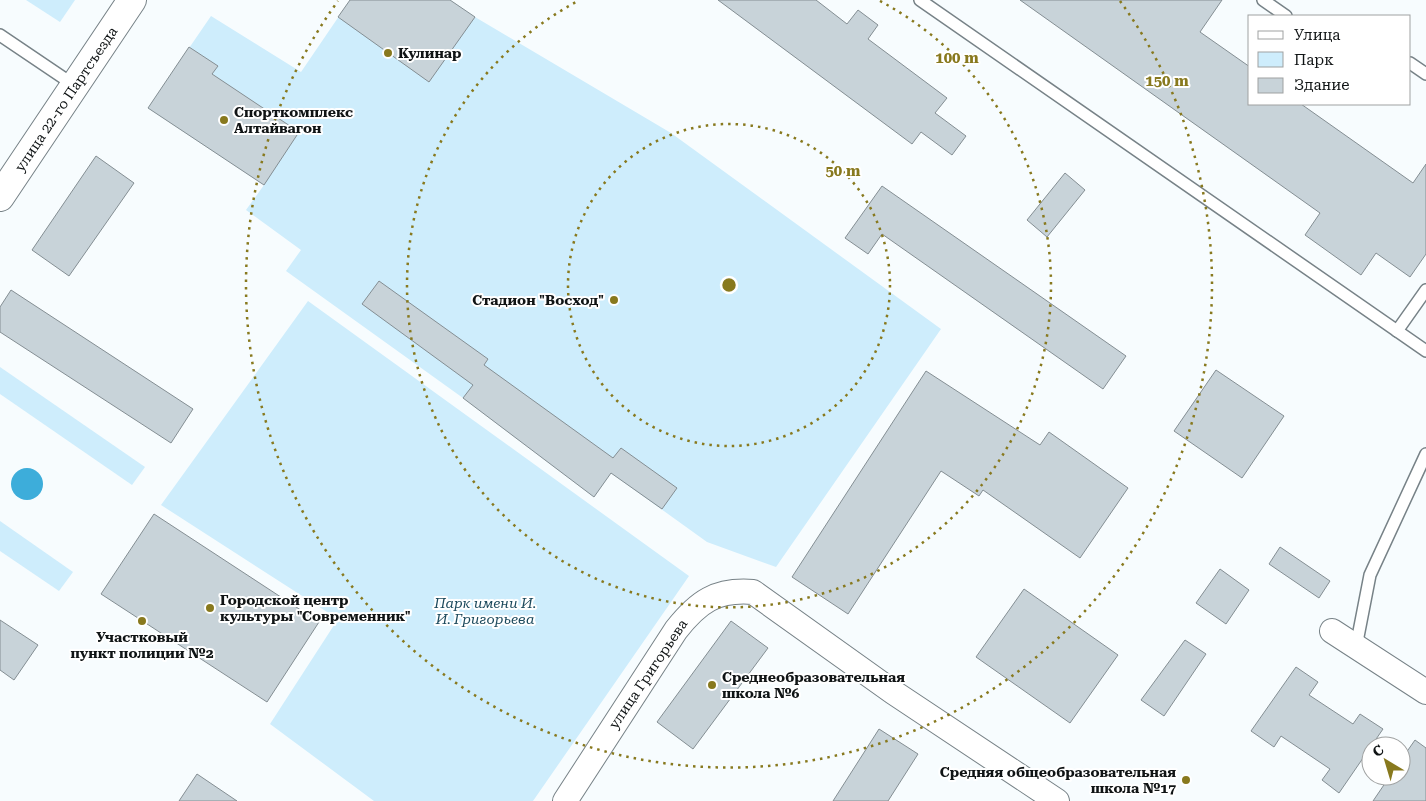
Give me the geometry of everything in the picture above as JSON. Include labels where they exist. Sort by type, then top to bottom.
[{"type":"street","name":"улица 22-го Партсъезда","points":[[0,198],[132,0]]},
{"type":"street","name":"улица Григорьева","points":[[565,801],[676,630],[688,615],[710,599],[721,594],[736,591],[753,592],[894,692],[1057,801]]},
{"type":"street","points":[[1332,631],[1426,692]]},
{"type":"lane","points":[[920,0],[1426,351]]},
{"type":"lane","points":[[1263,0],[1285,15]]},
{"type":"lane","points":[[0,35],[74,85]]},
{"type":"lane","points":[[1411,64],[1426,74]]},
{"type":"lane","points":[[1397,331],[1426,290]]},
{"type":"lane","points":[[1356,647],[1370,575],[1426,454]]},
{"type":"green space","points":[[26,0],[75,0],[60,22]]},
{"type":"green space","name":"Стадион \"Восход\"","points":[[350,0],[450,0],[475,17],[671,133],[941,329],[776,567],[707,542],[611,473],[594,497],[463,398],[286,271],[301,250],[246,210],[264,185],[148,108],[211,16],[301,72]]},
{"type":"green space","name":"Парк имени И. И. Григорьева","points":[[308,301],[689,576],[533,801],[374,801],[270,724],[338,619],[161,505]]},
{"type":"green space","points":[[0,367],[145,467],[132,485],[0,394]]},
{"type":"green space","points":[[0,521],[73,572],[59,591],[0,551]]},
{"type":"water","points":[[27,468],[38,473],[43,484],[38,495],[27,500],[16,495],[11,484],[16,473]]},
{"type":"building","points":[[350,0],[450,0],[475,17],[429,82],[338,17]]},
{"type":"building","points":[[718,0],[816,0],[847,24],[858,10],[878,25],[868,39],[947,98],[935,113],[966,136],[952,155],[921,132],[912,144]]},
{"type":"building","points":[[1020,0],[1222,0],[1200,32],[1248,66],[1248,105],[1302,105],[1413,183],[1426,164],[1426,254],[1410,277],[1376,253],[1361,275],[1305,235],[1320,213]]},
{"type":"building","name":"Спорткомплекс Алтайвагон","points":[[189,47],[218,66],[212,74],[299,132],[264,185],[148,108]]},
{"type":"building","points":[[96,156],[134,183],[69,276],[32,250]]},
{"type":"building","points":[[1065,173],[1085,190],[1047,237],[1027,220]]},
{"type":"building","points":[[882,186],[1126,356],[1103,389],[882,234],[868,254],[845,238]]},
{"type":"building","points":[[379,281],[488,359],[484,365],[613,458],[621,448],[677,488],[662,509],[611,473],[594,497],[463,398],[473,385],[362,304]]},
{"type":"building","points":[[11,290],[193,409],[171,443],[0,332],[0,307]]},
{"type":"building","points":[[1216,370],[1284,416],[1242,478],[1174,431]]},
{"type":"building","points":[[926,371],[1040,445],[1049,432],[1128,488],[1080,558],[983,490],[979,496],[941,471],[848,614],[792,577]]},
{"type":"building","name":"Городской центр культуры \"Современник\"","points":[[154,514],[319,622],[267,702],[101,594]]},
{"type":"building","points":[[1280,547],[1330,581],[1319,598],[1269,564]]},
{"type":"building","points":[[1220,569],[1249,590],[1226,624],[1196,603]]},
{"type":"building","points":[[1024,589],[1118,655],[1070,723],[976,657]]},
{"type":"building","points":[[0,620],[38,645],[14,680],[0,670]]},
{"type":"building","name":"Среднеобразовательная школа №6","points":[[731,621],[768,648],[693,749],[657,722]]},
{"type":"building","points":[[1185,640],[1206,654],[1164,716],[1141,700]]},
{"type":"building","points":[[1296,667],[1318,682],[1309,695],[1353,724],[1360,714],[1383,729],[1378,736],[1361,736],[1361,761],[1339,793],[1322,780],[1330,769],[1281,736],[1274,747],[1251,731]]},
{"type":"building","points":[[879,729],[918,754],[888,801],[833,801]]},
{"type":"building","points":[[1415,740],[1426,748],[1426,801],[1373,801],[1383,786],[1411,786],[1411,746]]},
{"type":"building","points":[[197,774],[237,801],[179,801]]},
{"type":"place","name":"Кулинар","points":[[388,53]]},
{"type":"place","name":"Спорткомплекс Алтайвагон","points":[[224,120]]},
{"type":"place","name":"Стадион \"Восход\"","points":[[614,300]]},
{"type":"place","name":"Городской центр культуры \"Современник\"","points":[[210,608]]},
{"type":"place","name":"Участковый пункт полиции №2","points":[[142,621]]},
{"type":"place","name":"Среднеобразовательная школа №6","points":[[712,685]]},
{"type":"place","name":"Средняя общеобразовательная школа №17","points":[[1186,780]]}]
